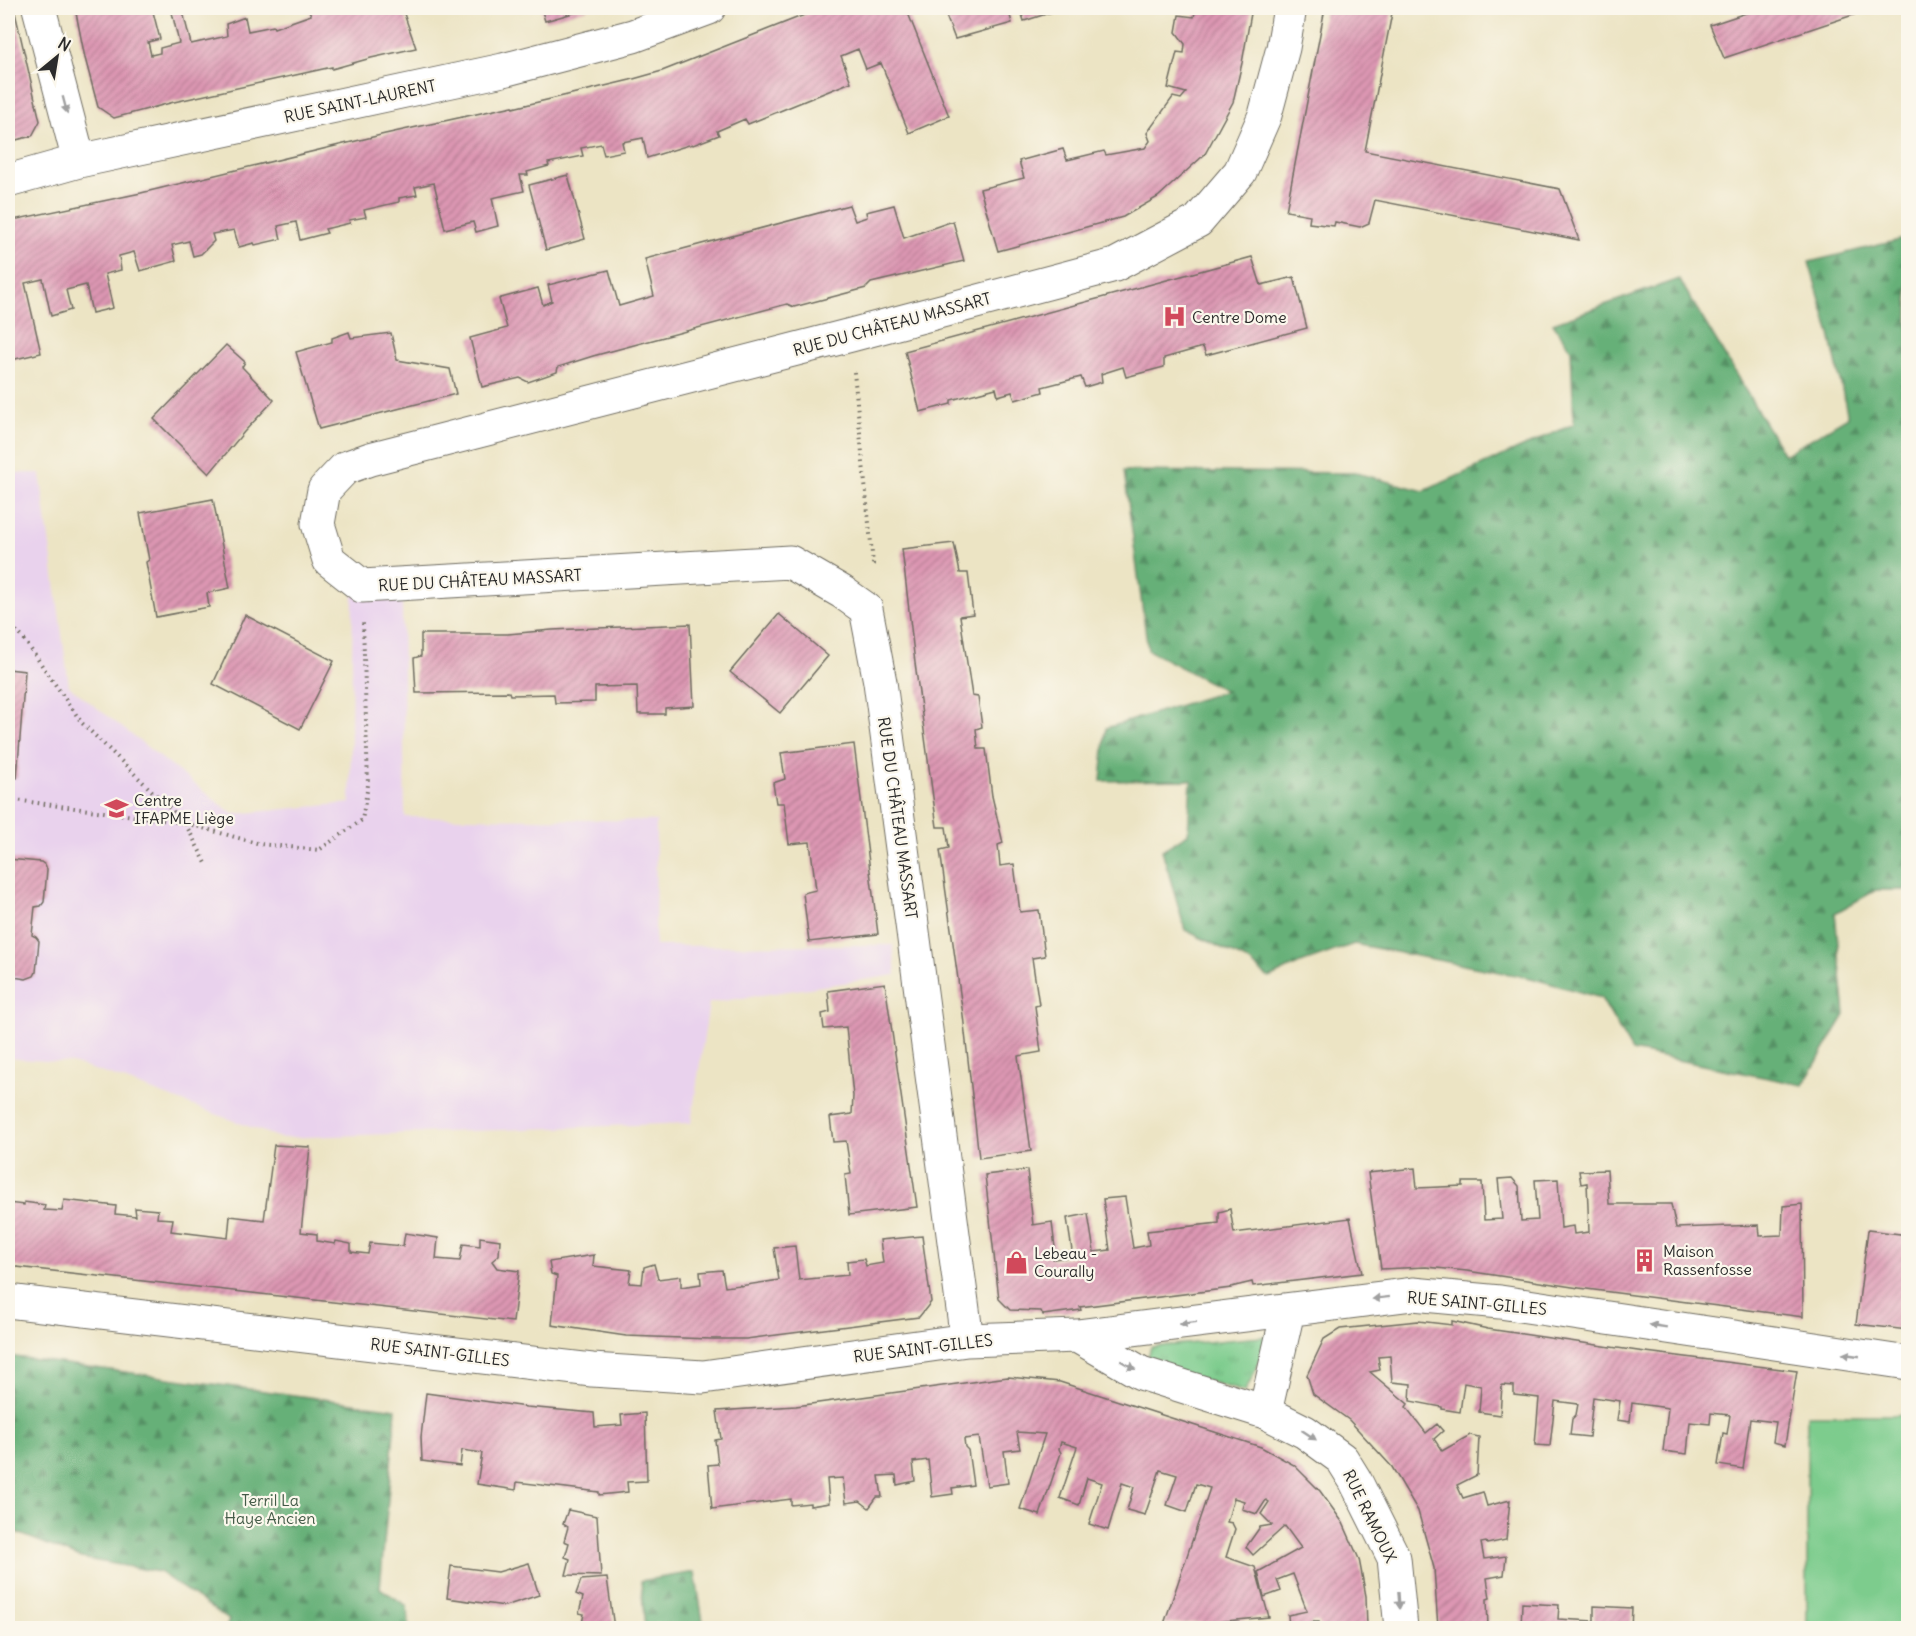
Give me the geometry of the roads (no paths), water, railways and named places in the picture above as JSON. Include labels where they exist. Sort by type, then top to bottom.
[{"type":"street","points":[[39,8],[79,161]]},
{"type":"street","name":"RUE SAINT-LAURENT","points":[[8,181],[79,161],[503,70],[633,36],[709,8]]},
{"type":"street","name":"RUE DU CHÂTEAU MASSART","points":[[967,1340],[880,682],[866,609],[842,592],[790,562],[362,586],[329,560],[318,524],[324,490],[345,468],[381,456],[1115,265],[1198,221],[1240,172],[1265,115],[1283,48],[1290,8]]},
{"type":"street","name":"RUE SAINT-GILLES","points":[[8,1301],[592,1370],[703,1377],[967,1340],[1077,1336],[1413,1294],[1500,1302],[1908,1363]]},
{"type":"street","points":[[1264,1412],[1288,1311]]},
{"type":"street","name":"RUE RAMOUX","points":[[1077,1336],[1141,1373],[1264,1412],[1305,1432],[1342,1459],[1394,1558],[1401,1629]]},
{"type":"place","name":"Centre Dome","points":[[1174,317]]},
{"type":"place","name":"Centre IFAPME Liège","points":[[116,809]]},
{"type":"place","name":"Maison Rassenfosse","points":[[1645,1260]]},
{"type":"place","name":"Lebeau - Courally","points":[[1016,1262]]},
{"type":"park label","name":"Terril La Haye Ancien","points":[[270,1509]]}]
